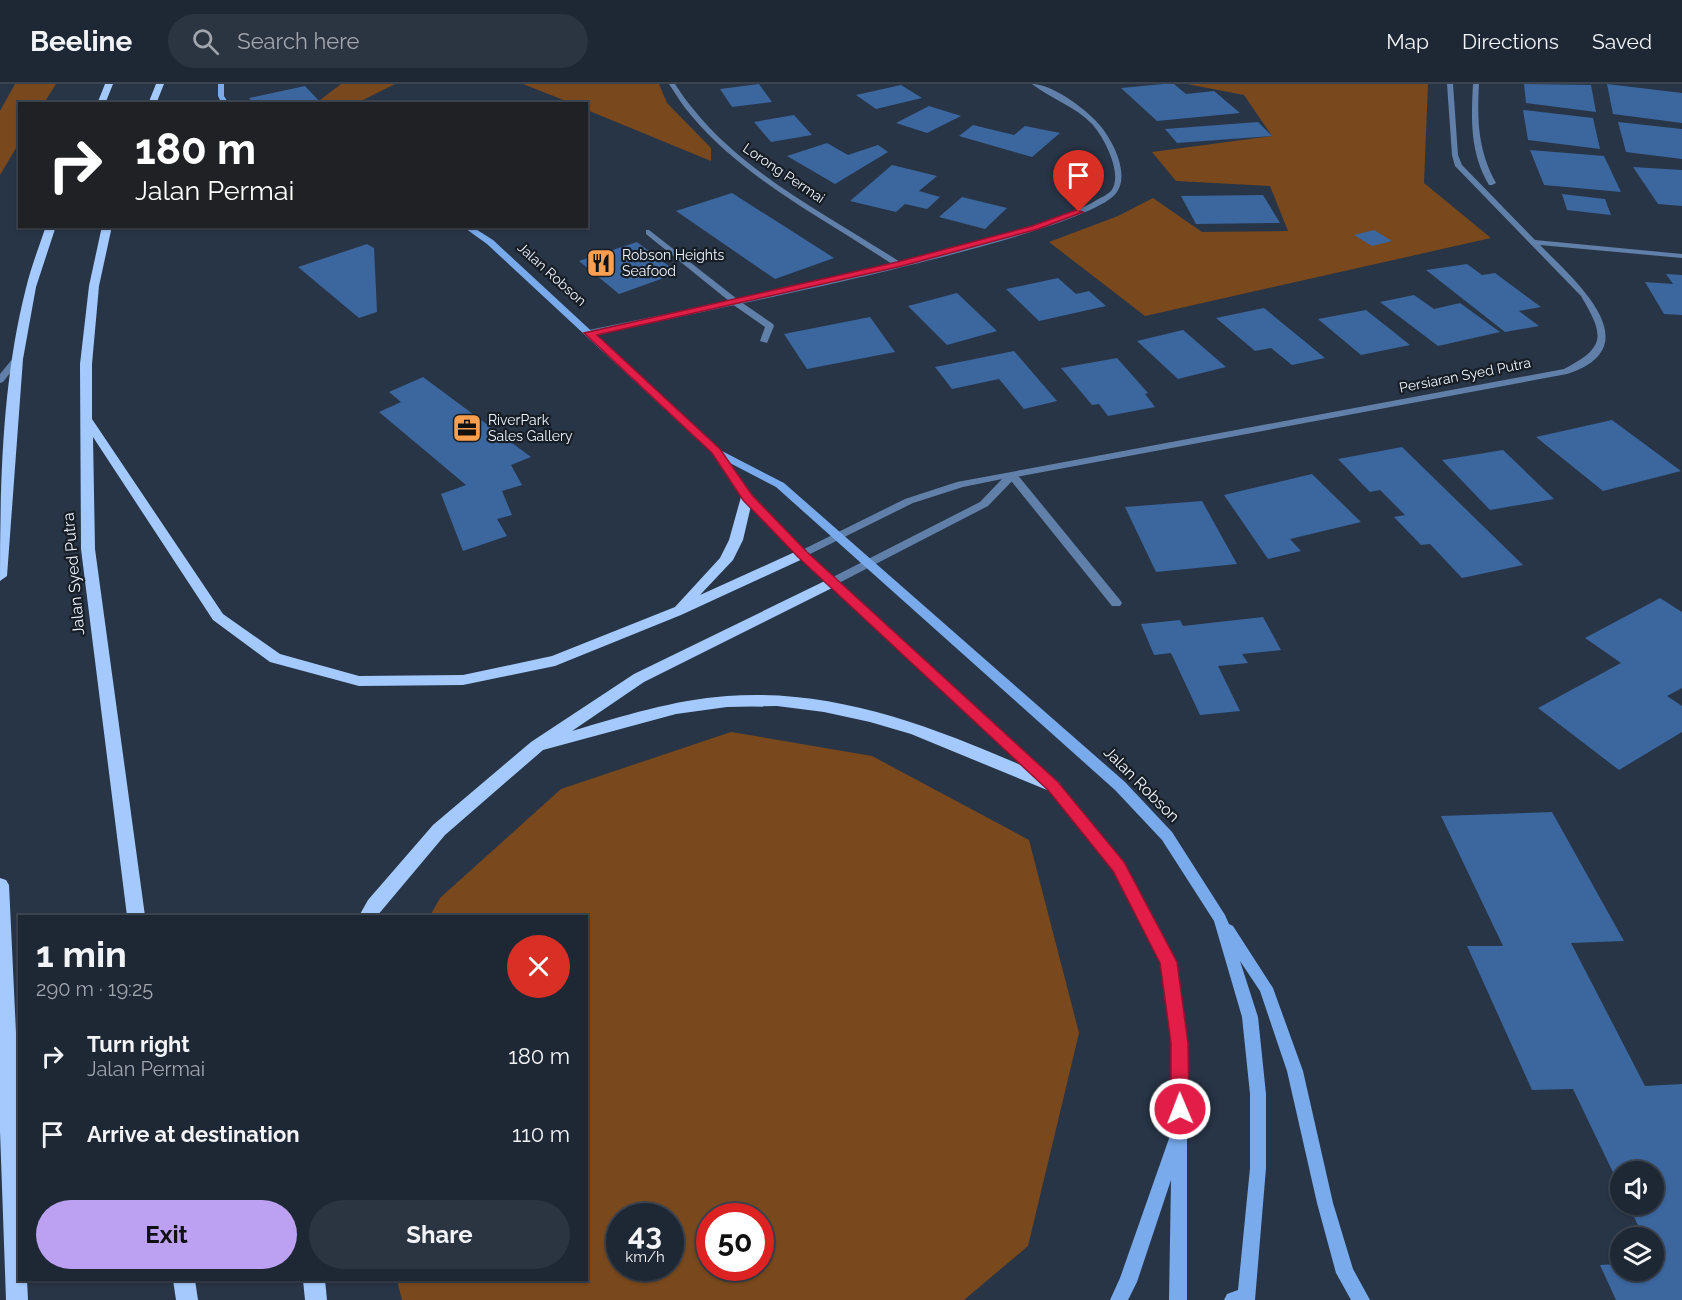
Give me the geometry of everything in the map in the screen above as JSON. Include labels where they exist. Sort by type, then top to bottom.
[{"type":"main road","points":[[102,102],[109,84]]},
{"type":"main road","points":[[153,102],[160,84]]},
{"type":"main road","points":[[220,84],[221,96],[225,102]]},
{"type":"main road","points":[[0,576],[17,359],[31,287],[50,228]]},
{"type":"main road","name":"Jalan Syed Putra","points":[[107,228],[94,286],[86,364],[88,549],[136,915]]},
{"type":"main road","name":"Jalan Robson","points":[[468,228],[490,242],[716,451],[747,497],[802,555],[1053,786],[1119,867],[1169,962],[1179,1043],[1180,1130],[1128,1282],[1119,1300]]},
{"type":"main road","points":[[86,418],[218,616],[274,658],[359,681],[463,680],[555,661],[676,612],[802,555]]},
{"type":"main road","name":"Jalan Robson","points":[[716,451],[780,485],[1120,786],[1167,836],[1220,919],[1250,1017],[1258,1094],[1258,1168],[1244,1300]]},
{"type":"main road","points":[[676,612],[726,560],[736,540],[747,497]]},
{"type":"main road","points":[[369,915],[374,905],[439,830],[537,746],[639,678],[833,582]]},
{"type":"main road","points":[[537,746],[676,708],[748,700],[828,705],[885,719],[957,743],[1053,786]]},
{"type":"main road","points":[[0,885],[17,1300]]},
{"type":"main road","points":[[1220,919],[1266,988],[1295,1071],[1325,1203],[1345,1273],[1361,1300]]},
{"type":"main road","points":[[1178,1300],[1180,1130]]},
{"type":"main road","points":[[184,1281],[187,1300]]},
{"type":"main road","points":[[314,1281],[316,1300]]},
{"type":"street","name":"Lorong Permai","points":[[672,84],[683,103],[711,135],[759,173],[898,264]]},
{"type":"street","points":[[589,333],[898,264],[1035,228],[1101,204],[1113,193],[1118,182],[1111,144],[1093,119],[1068,100],[1035,84]]},
{"type":"street","name":"Persiaran Syed Putra","points":[[802,555],[909,501],[960,484],[1567,371],[1589,361],[1599,349],[1604,334],[1599,318],[1584,295],[1459,166],[1455,155],[1450,84]]},
{"type":"street","points":[[1476,84],[1475,137],[1481,165],[1492,183]]},
{"type":"street","points":[[649,232],[735,302],[770,326],[764,341]]},
{"type":"street","points":[[1534,242],[1682,256]]},
{"type":"street","points":[[0,380],[17,359]]},
{"type":"street","points":[[833,582],[984,504],[1012,475],[1116,603]]},
{"type":"shaded area","points":[[15,84],[56,84],[45,102],[18,102],[18,145],[0,175],[0,111]]},
{"type":"shaded area","points":[[341,84],[395,84],[359,102],[318,102]]},
{"type":"shaded area","points":[[523,84],[659,84],[667,103],[711,148],[711,161],[588,110],[588,102],[568,102]]},
{"type":"shaded area","points":[[1187,84],[1428,84],[1424,183],[1491,238],[1145,316],[1049,242],[1118,216],[1153,198],[1202,232],[1288,231],[1270,186],[1176,181],[1152,152],[1272,136],[1244,95]]},
{"type":"shaded area","points":[[731,732],[872,756],[1029,840],[1079,1033],[1028,1246],[964,1300],[402,1300],[397,1281],[588,1281],[588,915],[431,915],[440,898],[561,789]]},
{"type":"building","points":[[759,84],[772,102],[732,107],[720,89]]},
{"type":"building","points":[[1174,84],[1186,94],[1214,91],[1240,113],[1157,121],[1121,88]]},
{"type":"building","points":[[1524,84],[1591,85],[1596,112],[1526,103]]},
{"type":"building","points":[[1607,84],[1682,93],[1682,123],[1613,114]]},
{"type":"building","points":[[901,85],[922,98],[876,109],[856,95]]},
{"type":"building","points":[[305,86],[320,102],[252,102],[249,98]]},
{"type":"building","points":[[929,106],[961,116],[927,133],[896,123]]},
{"type":"building","points":[[1523,110],[1593,118],[1600,149],[1528,140]]},
{"type":"building","points":[[794,115],[812,135],[771,142],[754,122]]},
{"type":"building","points":[[1258,122],[1272,136],[1177,143],[1165,129]]},
{"type":"building","points":[[1618,122],[1682,129],[1682,159],[1626,152]]},
{"type":"building","points":[[973,125],[1014,135],[1025,126],[1060,133],[1032,157],[959,136]]},
{"type":"building","points":[[827,143],[848,155],[878,145],[888,152],[835,184],[787,156]]},
{"type":"building","points":[[1530,150],[1604,156],[1621,192],[1544,185]]},
{"type":"building","points":[[892,165],[937,176],[919,191],[940,197],[927,209],[905,204],[896,212],[850,201]]},
{"type":"building","points":[[1633,167],[1682,170],[1682,206],[1658,204]]},
{"type":"building","points":[[732,193],[834,258],[775,279],[676,211]]},
{"type":"building","points":[[1562,194],[1605,199],[1611,215],[1567,210]]},
{"type":"building","points":[[1263,195],[1280,223],[1196,224],[1181,196]]},
{"type":"building","points":[[962,197],[1007,208],[985,229],[939,217]]},
{"type":"building","points":[[1374,230],[1392,241],[1372,246],[1354,235]]},
{"type":"building","points":[[637,242],[678,273],[619,294],[579,261]]},
{"type":"building","points":[[367,244],[374,248],[377,312],[359,318],[298,267]]},
{"type":"building","points":[[1467,264],[1482,275],[1495,273],[1541,307],[1519,311],[1539,326],[1505,332],[1426,270]]},
{"type":"building","points":[[1666,274],[1682,275],[1682,315],[1664,314],[1645,282],[1673,284]]},
{"type":"building","points":[[1058,278],[1076,294],[1089,291],[1106,306],[1039,321],[1006,289]]},
{"type":"building","points":[[957,293],[997,331],[947,345],[908,306]]},
{"type":"building","points":[[1414,295],[1434,309],[1460,303],[1500,332],[1438,346],[1380,302]]},
{"type":"building","points":[[1264,308],[1325,358],[1292,365],[1271,348],[1255,351],[1216,318]]},
{"type":"building","points":[[1366,310],[1410,345],[1361,355],[1318,319]]},
{"type":"building","points":[[870,317],[895,352],[807,369],[784,334]]},
{"type":"building","points":[[1183,330],[1226,367],[1178,379],[1137,341]]},
{"type":"building","points":[[1014,351],[1057,401],[1024,409],[999,379],[952,389],[935,367]]},
{"type":"building","points":[[1117,358],[1148,393],[1145,394],[1155,407],[1108,416],[1099,404],[1092,405],[1061,368]]},
{"type":"building","points":[[423,377],[531,457],[511,465],[522,485],[502,491],[512,515],[497,519],[507,536],[463,551],[441,494],[466,485],[379,412],[401,402],[389,392]]},
{"type":"building","points":[[1612,420],[1681,471],[1603,491],[1536,437]]},
{"type":"building","points":[[1402,447],[1523,565],[1462,578],[1430,544],[1421,545],[1394,517],[1405,515],[1380,490],[1370,492],[1338,459]]},
{"type":"building","points":[[1503,450],[1554,499],[1490,510],[1442,460]]},
{"type":"building","points":[[1312,474],[1361,522],[1290,539],[1301,551],[1268,559],[1224,495]]},
{"type":"building","points":[[1202,501],[1237,564],[1156,572],[1125,507]]},
{"type":"building","points":[[1660,598],[1682,612],[1682,688],[1667,696],[1682,706],[1682,732],[1619,770],[1538,708],[1621,663],[1585,638]]},
{"type":"building","points":[[1263,617],[1281,650],[1242,654],[1248,663],[1218,666],[1240,711],[1200,715],[1171,653],[1154,655],[1141,624],[1180,620],[1183,626]]},
{"type":"building","points":[[1552,812],[1624,941],[1571,943],[1645,1086],[1682,1084],[1682,1300],[1616,1300],[1600,1265],[1610,1264],[1610,1281],[1664,1281],[1664,1227],[1639,1227],[1633,1215],[1664,1215],[1664,1161],[1610,1161],[1610,1166],[1573,1089],[1532,1090],[1467,946],[1503,946],[1441,816]]},
{"type":"place","name":"Robson Heights Seafood","points":[[601,263]]},
{"type":"place","name":"RiverPark Sales Gallery","points":[[467,428]]},
{"type":"route","points":[[1079,212],[1035,228],[898,264],[589,333],[716,451],[747,497],[802,555],[1053,786],[1119,867],[1169,962],[1179,1043],[1180,1109]]}]
